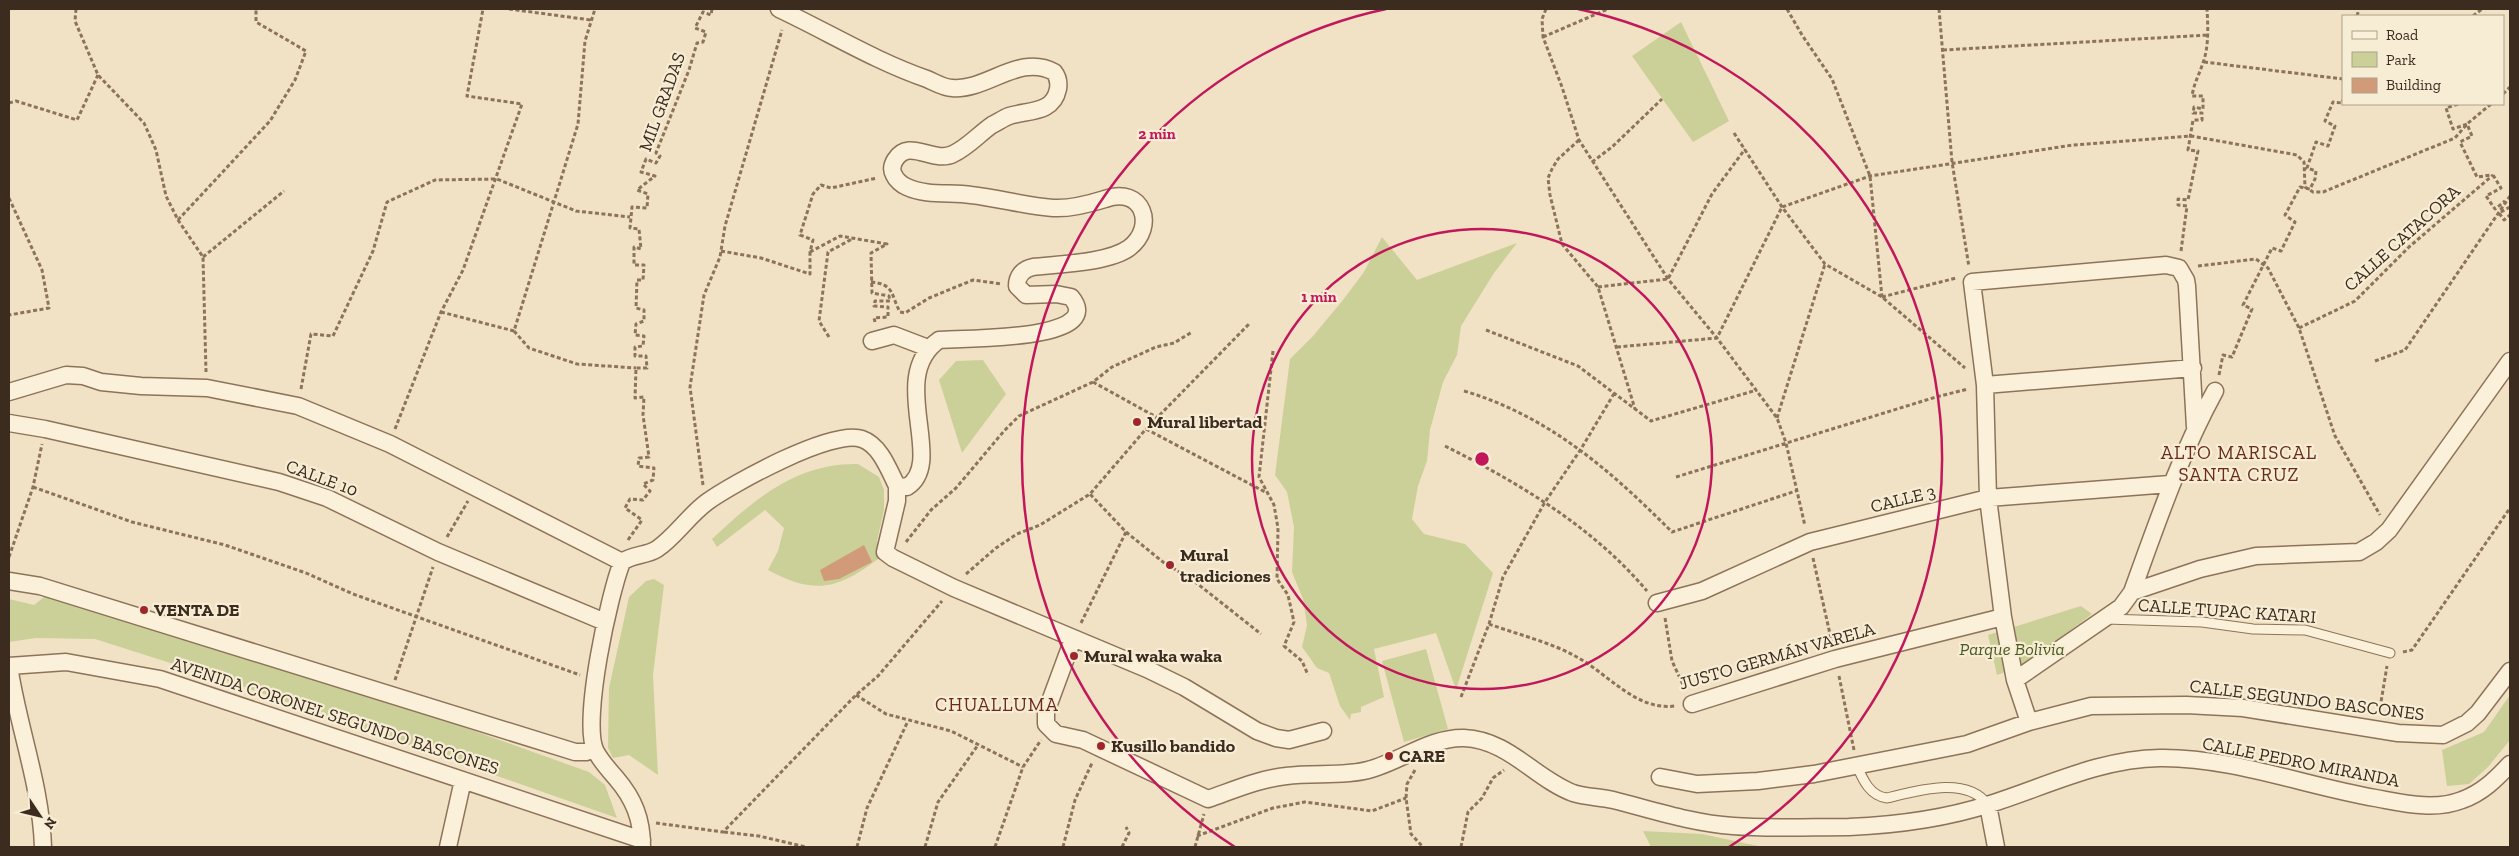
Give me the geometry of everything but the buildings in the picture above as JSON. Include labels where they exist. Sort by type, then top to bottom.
[{"type":"street","points":[[783,11],[906,72],[952,88],[974,84],[1021,67],[1036,66],[1054,72],[1059,85],[1057,96],[1050,105],[1039,111],[1009,116],[953,155],[941,158],[911,149],[904,151],[896,158],[892,166],[893,173],[898,181],[907,187],[923,192],[971,195],[1054,208],[1075,207],[1114,196],[1133,198],[1143,212],[1144,224],[1140,235],[1130,248],[1115,256],[1027,268],[1017,280],[1017,286],[1026,295],[1066,294],[1075,302],[1077,315],[1073,320],[1057,329],[995,338],[939,340],[928,348],[921,360],[917,378],[916,412],[921,449],[920,472],[918,478],[907,487],[897,486]]},
{"type":"street","points":[[2029,722],[2015,680],[2003,617],[1988,498],[1985,385],[1971,278],[2166,264],[2179,268],[2186,280],[2194,368],[2195,427]]},
{"type":"street","points":[[872,341],[894,335],[928,348]]},
{"type":"street","points":[[2132,592],[2200,569],[2256,556],[2359,552],[2376,542],[2389,530],[2510,361]]},
{"type":"street","points":[[1985,385],[2194,368]]},
{"type":"street","points":[[9,392],[66,375],[83,376],[101,382],[133,386],[207,388],[298,406],[390,444],[622,562]]},
{"type":"street","points":[[2015,680],[2121,607],[2132,592],[2170,484],[2195,427],[2215,391]]},
{"type":"street","name":"CALLE 10","points":[[9,423],[46,429],[279,482],[327,498],[438,552],[605,622]]},
{"type":"street","points":[[642,844],[640,822],[635,805],[594,748],[592,716],[595,680],[605,622],[622,562],[629,556],[654,551],[666,543],[705,503],[733,485],[775,464],[837,438],[858,438],[872,445],[881,456],[897,486],[897,501],[885,552],[893,558],[954,588],[1184,687],[1235,719],[1276,738],[1289,740],[1323,731]]},
{"type":"street","name":"CALLE 3","points":[[1657,603],[1702,591],[1810,542],[1988,498],[2170,484]]},
{"type":"street","name":"AVENIDA CORONEL SEGUNDO BASCONES","points":[[9,581],[40,586],[286,664],[390,694],[575,752],[586,752],[594,748]]},
{"type":"street","name":"JUSTO GERMÁN VARELA","points":[[1692,704],[1835,658],[2003,617]]},
{"type":"street","points":[[1073,639],[1046,712],[1049,728],[1056,734],[1083,740],[1208,799]]},
{"type":"street","name":"AVENIDA CORONEL SEGUNDO BASCONES","points":[[9,666],[66,662],[160,679],[464,780],[642,844]]},
{"type":"street","points":[[9,666],[15,704],[35,780],[43,847]]},
{"type":"street","name":"CALLE SEGUNDO BASCONES","points":[[1660,778],[1698,784],[1758,781],[1814,774],[1967,744],[2029,722],[2091,706],[2186,704],[2243,708],[2376,730],[2422,736],[2443,735],[2454,730],[2478,713],[2510,671]]},
{"type":"street","name":"CALLE PEDRO MIRANDA","points":[[1208,799],[1268,778],[1354,773],[1371,769],[1433,744],[1461,738],[1492,745],[1516,756],[1558,786],[1576,794],[1611,799],[1664,815],[1731,826],[1888,826],[1988,805],[2073,774],[2121,760],[2163,758],[2226,765],[2337,791],[2404,804],[2439,806],[2463,800],[2488,786],[2510,764]]},
{"type":"street","points":[[448,847],[464,780]]},
{"type":"street","points":[[1988,805],[1996,847]]},
{"type":"lane","name":"CALLE TUPAC KATARI","points":[[2105,619],[2202,622],[2253,629],[2305,630],[2390,653]]},
{"type":"lane","points":[[1857,766],[1864,781],[1872,791],[1881,797],[1887,798],[1931,788],[1952,789],[1976,794],[1988,805]]},
{"type":"path","points":[[76,9],[75,21],[98,75],[144,123],[156,150],[166,196],[178,220],[203,257],[207,388]]},
{"type":"path","points":[[178,220],[270,121],[295,80],[306,51],[256,22],[256,9]]},
{"type":"path","points":[[390,444],[441,312],[464,270],[522,104],[467,96],[483,9]]},
{"type":"path","points":[[508,9],[591,20]]},
{"type":"path","points":[[514,331],[578,124],[585,41],[595,9]]},
{"type":"path","name":"MIL GRADAS","points":[[630,217],[632,208],[647,208],[648,194],[637,190],[655,176],[641,172],[646,159],[656,163],[660,156],[656,153],[689,70],[697,43],[703,42],[706,32],[695,28],[703,12],[711,15],[712,9]]},
{"type":"path","points":[[1546,9],[1542,19],[1543,37],[1579,140],[1668,279],[1718,338],[1777,418],[1786,443],[1796,491],[1810,542],[1857,766]]},
{"type":"path","points":[[1543,37],[1608,9]]},
{"type":"path","points":[[1787,9],[1832,79],[1870,176],[1882,297]]},
{"type":"path","points":[[1882,297],[1971,278],[1952,162],[1939,9]]},
{"type":"path","points":[[2207,9],[2208,35],[2204,62],[2194,82],[2192,96],[2203,96],[2203,109],[2194,107],[2194,113],[2202,113],[2202,120],[2192,120],[2188,150],[2198,151],[2188,200],[2178,199],[2178,205],[2187,206],[2179,268],[2256,259],[2268,268],[2299,328],[2335,436],[2389,530]]},
{"type":"path","points":[[705,503],[690,387],[704,295],[721,251],[725,226],[783,11]]},
{"type":"path","points":[[1943,50],[2208,35]]},
{"type":"path","points":[[2204,62],[2342,79]]},
{"type":"path","points":[[9,103],[16,101],[77,120],[98,75]]},
{"type":"path","points":[[1592,162],[1612,147],[1662,99]]},
{"type":"path","points":[[2215,391],[2223,355],[2232,357],[2252,309],[2243,305],[2272,248],[2281,251],[2295,222],[2285,215],[2300,187],[2310,189],[2315,179],[2316,171],[2307,168],[2316,142],[2328,146],[2335,126],[2325,121],[2333,102],[2342,103]]},
{"type":"path","points":[[2455,105],[2446,108],[2453,129],[2467,124]]},
{"type":"path","points":[[1718,338],[1782,207],[1870,176],[2073,145],[2191,136],[2297,154],[2304,162],[2305,187],[2312,192],[2323,192],[2455,138],[2467,124],[2490,105]]},
{"type":"path","points":[[2467,124],[2472,136],[2460,142],[2477,176],[2493,175],[2501,188],[2486,196],[2495,209],[2509,198]]},
{"type":"path","points":[[1734,133],[1782,207],[1825,264],[1882,297],[1985,385]]},
{"type":"path","points":[[1579,140],[1558,159],[1552,169],[1548,178],[1550,195],[1562,244],[1598,287],[1635,409]]},
{"type":"path","points":[[1668,279],[1712,194],[1745,149]]},
{"type":"path","points":[[721,251],[761,258],[810,274],[810,252],[813,240],[800,235],[813,194],[822,184],[831,188],[893,173]]},
{"type":"path","name":"CALLE CATACORA","points":[[2299,328],[2355,301],[2409,247],[2493,175]]},
{"type":"path","points":[[298,406],[310,334],[333,336],[373,251],[388,202],[434,180],[497,179],[553,204],[576,211],[630,217],[630,228],[639,229],[641,249],[634,247],[634,265],[644,266],[643,280],[637,280],[636,308],[644,310],[644,321],[636,324],[635,335],[644,336],[643,346],[635,347],[635,356],[646,356],[647,368],[577,364],[529,348],[514,331],[441,312]]},
{"type":"path","points":[[203,257],[284,191]]},
{"type":"path","points":[[9,198],[42,270],[49,308],[9,315]]},
{"type":"path","points":[[2499,214],[2510,205],[2509,198]]},
{"type":"path","points":[[2375,361],[2405,350],[2509,198]]},
{"type":"path","points":[[2499,214],[2504,220],[2510,215]]},
{"type":"path","points":[[810,252],[840,236],[887,244],[870,253],[872,293],[889,296],[890,301],[875,301],[874,306],[888,307],[888,317],[874,318],[874,322],[890,322],[894,335]]},
{"type":"path","points":[[829,337],[819,321],[828,252],[854,237]]},
{"type":"path","points":[[1777,418],[1825,264]]},
{"type":"path","points":[[1598,287],[1668,279]]},
{"type":"path","points":[[871,282],[880,283],[889,288],[894,294],[900,312],[905,313],[929,298],[973,280],[1017,286]]},
{"type":"path","points":[[723,832],[856,695],[878,676],[973,567],[1003,543],[1090,494],[1146,429],[1250,323]]},
{"type":"path","points":[[1486,330],[1578,366],[1651,421],[1757,390]]},
{"type":"path","points":[[893,558],[931,510],[961,482],[1019,416],[1093,382],[1112,367],[1156,348],[1174,343],[1192,332]]},
{"type":"path","points":[[1617,347],[1718,338]]},
{"type":"path","points":[[1273,351],[1259,477],[1274,505],[1278,528],[1277,579],[1288,596],[1294,622],[1284,646],[1302,661],[1308,676]]},
{"type":"path","points":[[622,562],[625,545],[642,520],[625,508],[630,499],[643,500],[650,491],[643,484],[653,480],[654,468],[638,466],[638,458],[649,457],[643,415],[644,397],[635,398],[636,368]]},
{"type":"path","points":[[1093,382],[1158,418]]},
{"type":"path","points":[[1676,477],[1936,397],[1985,385]]},
{"type":"path","points":[[1464,391],[1516,410],[1581,449],[1635,495],[1672,532],[1796,491]]},
{"type":"path","points":[[1461,697],[1489,624],[1504,577],[1545,502],[1581,449],[1615,392]]},
{"type":"path","points":[[9,557],[32,488],[46,429]]},
{"type":"path","points":[[1146,429],[1268,493]]},
{"type":"path","points":[[1445,446],[1503,475],[1545,502],[1630,571],[1657,603],[1668,625],[1672,661],[1692,704]]},
{"type":"path","points":[[32,488],[132,522],[234,548],[306,573],[353,594],[595,680]]},
{"type":"path","points":[[390,694],[418,616],[438,552],[476,488]]},
{"type":"path","points":[[1090,494],[1126,532],[1261,634]]},
{"type":"path","points":[[2376,730],[2390,653],[2412,650],[2510,508]]},
{"type":"path","points":[[1073,639],[1126,532]]},
{"type":"path","name":"JUSTO GERMÁN VARELA","points":[[1489,624],[1575,656],[1633,697],[1662,708],[1692,704]]},
{"type":"path","points":[[856,695],[886,714],[951,731],[1023,768]]},
{"type":"path","points":[[857,847],[867,808],[908,721]]},
{"type":"path","points":[[995,847],[1023,768],[1049,728]]},
{"type":"path","points":[[924,847],[938,802],[978,745]]},
{"type":"path","points":[[1063,847],[1076,800],[1099,748]]},
{"type":"path","points":[[1461,847],[1468,812],[1482,798],[1494,778],[1516,756]]},
{"type":"path","points":[[1417,768],[1407,784],[1406,798],[1412,834],[1423,847]]},
{"type":"path","points":[[1198,836],[1273,808],[1305,802],[1372,811],[1406,798]]},
{"type":"path","points":[[1195,847],[1208,799]]},
{"type":"path","points":[[640,822],[759,836],[806,847]]},
{"type":"path","points":[[1122,847],[1129,833],[1126,828]]},
{"type":"green space","points":[[1681,22],[1729,121],[1693,142],[1632,56]]},
{"type":"green space","points":[[1382,237],[1417,280],[1517,243],[1494,273],[1461,326],[1457,355],[1443,382],[1430,430],[1427,461],[1418,486],[1412,519],[1424,534],[1465,544],[1493,573],[1456,690],[1436,633],[1374,649],[1384,697],[1361,707],[1361,712],[1351,714],[1350,720],[1340,706],[1329,673],[1317,668],[1302,647],[1307,625],[1303,599],[1292,572],[1294,527],[1287,492],[1275,475],[1290,359],[1313,336],[1343,300],[1364,272]]},
{"type":"green space","points":[[983,360],[1006,394],[962,453],[939,380],[956,361]]},
{"type":"green space","points":[[858,464],[879,477],[884,490],[884,510],[877,541],[882,556],[853,576],[840,582],[814,586],[785,578],[768,570],[778,551],[784,528],[765,510],[717,547],[712,539],[744,510],[778,486],[815,470],[836,465]]},
{"type":"green space","points":[[654,579],[664,585],[653,675],[658,775],[629,755],[613,758],[608,748],[609,688],[629,597],[646,581]]},
{"type":"green space","points":[[53,590],[343,684],[589,772],[605,785],[617,818],[227,681],[95,639],[36,638],[9,642],[9,599],[34,605]]},
{"type":"green space","name":"Parque Bolivia","points":[[2081,606],[2092,614],[2025,665],[1997,675],[1988,635]]},
{"type":"green space","points":[[1426,649],[1448,729],[1404,742],[1382,661]]},
{"type":"green space","points":[[2510,695],[2510,740],[2488,767],[2469,784],[2447,786],[2442,750],[2484,732]]},
{"type":"green space","points":[[1643,831],[1702,834],[1763,847],[1651,847]]},
{"type":"place","name":"Mural libertad","points":[[1137,422]]},
{"type":"place","name":"Mural tradiciones","points":[[1170,565]]},
{"type":"place","name":"VENTA DE","points":[[144,610]]},
{"type":"place","name":"Mural waka waka","points":[[1074,656]]},
{"type":"place","name":"Kusillo bandido","points":[[1101,746]]},
{"type":"place","name":"CARE","points":[[1389,756]]},
{"type":"district","name":"ALTO MARISCAL SANTA CRUZ","points":[[2239,463]]},
{"type":"district","name":"CHUALLUMA","points":[[997,704]]}]
